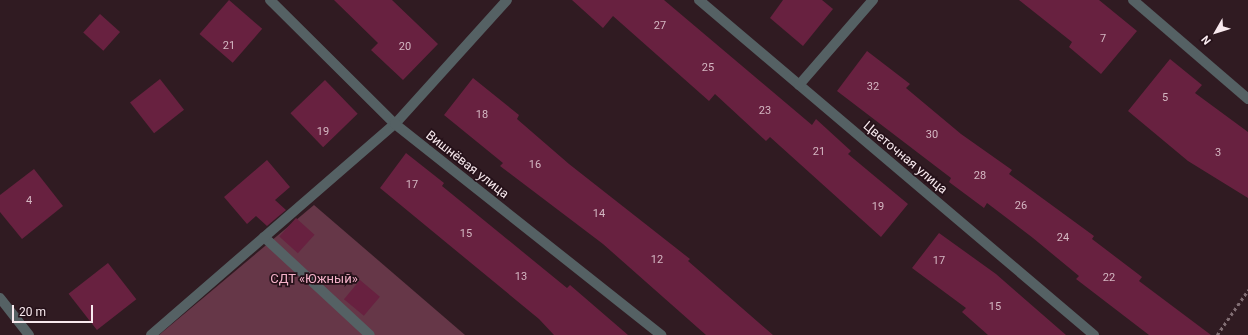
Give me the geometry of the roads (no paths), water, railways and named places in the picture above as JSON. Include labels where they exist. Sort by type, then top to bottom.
[{"type":"street","name":"Вишнёвая улица","points":[[270,0],[395,124],[661,335]]},
{"type":"street","points":[[151,335],[395,124],[508,0]]},
{"type":"street","name":"Цветочная улица","points":[[699,0],[1094,335]]},
{"type":"street","points":[[800,85],[873,0]]},
{"type":"street","points":[[1133,0],[1248,99]]},
{"type":"street","points":[[264,237],[370,335]]},
{"type":"street","points":[[0,298],[29,335]]},
{"type":"park label","name":"СДТ «Южный»","points":[[314,279]]}]
